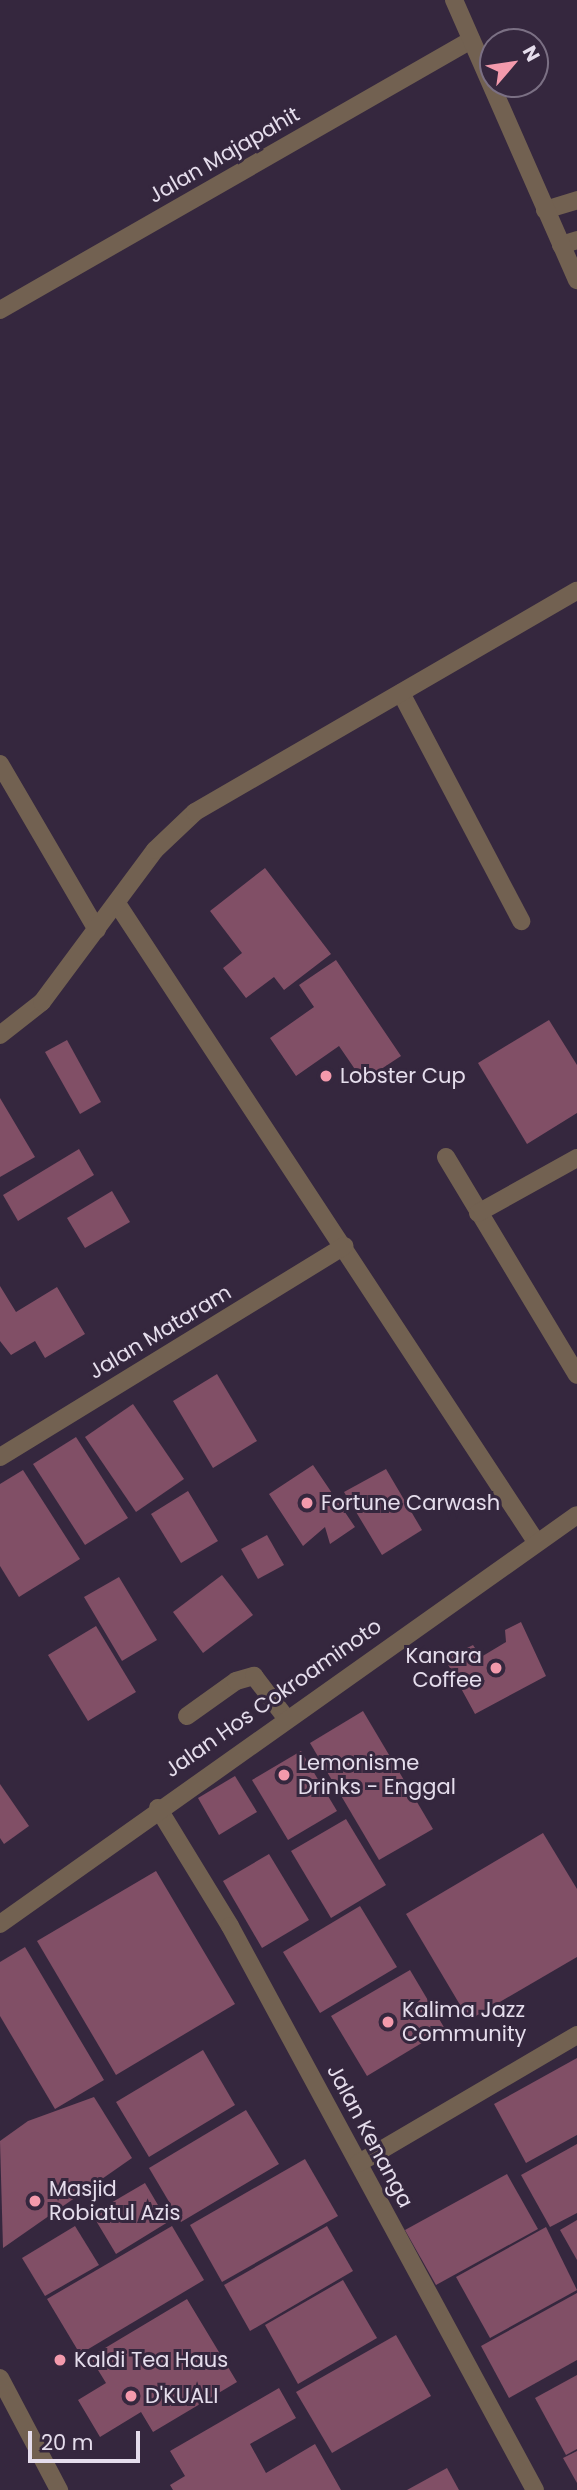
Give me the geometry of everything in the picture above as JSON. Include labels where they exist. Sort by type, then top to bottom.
[{"type":"street","points":[[454,0],[545,210],[569,243],[577,279]]},
{"type":"street","name":"Jalan Majapahit","points":[[0,310],[471,40]]},
{"type":"street","points":[[545,210],[577,200]]},
{"type":"street","points":[[0,1035],[42,1002],[118,905],[155,850],[195,812],[577,590]]},
{"type":"street","points":[[401,692],[521,921]]},
{"type":"street","points":[[0,764],[97,930]]},
{"type":"street","points":[[118,905],[537,1543]]},
{"type":"street","points":[[446,1157],[577,1375]]},
{"type":"street","points":[[478,1213],[577,1158]]},
{"type":"street","name":"Jalan Mataram","points":[[0,1457],[344,1246]]},
{"type":"street","name":"Jalan Hos Cokroaminoto","points":[[0,1924],[158,1808],[577,1515]]},
{"type":"street","points":[[187,1716],[236,1681],[254,1676],[286,1718]]},
{"type":"street","name":"Jalan Kenanga","points":[[158,1808],[230,1926],[535,2490]]},
{"type":"street","points":[[359,2163],[577,2035]]},
{"type":"street","points":[[0,2378],[59,2490]]},
{"type":"building","points":[[265,868],[331,954],[284,990],[274,977],[246,998],[223,968],[242,953],[210,911]]},
{"type":"building","points":[[336,960],[401,1056],[363,1081],[339,1046],[296,1076],[270,1038],[314,1007],[299,985]]},
{"type":"building","points":[[549,1020],[577,1065],[577,1113],[527,1144],[478,1063]]},
{"type":"building","points":[[67,1040],[101,1102],[80,1114],[45,1052]]},
{"type":"building","points":[[0,1098],[35,1157],[0,1177]]},
{"type":"building","points":[[79,1149],[94,1175],[18,1221],[3,1195]]},
{"type":"building","points":[[112,1191],[130,1222],[85,1248],[67,1218]]},
{"type":"building","points":[[0,1286],[16,1312],[57,1287],[85,1334],[45,1358],[35,1341],[11,1355],[0,1341]]},
{"type":"building","points":[[217,1374],[257,1441],[213,1468],[173,1401]]},
{"type":"building","points":[[133,1404],[184,1479],[136,1512],[85,1437]]},
{"type":"building","points":[[76,1437],[128,1518],[85,1545],[33,1464]]},
{"type":"building","name":"Fortune Carwash","points":[[313,1465],[355,1527],[330,1544],[325,1527],[303,1546],[269,1494]]},
{"type":"building","points":[[386,1469],[422,1530],[382,1555],[344,1492]]},
{"type":"building","points":[[23,1470],[80,1559],[19,1597],[0,1566],[0,1484]]},
{"type":"building","points":[[188,1491],[218,1541],[181,1563],[151,1514]]},
{"type":"building","points":[[267,1535],[284,1565],[258,1579],[241,1549]]},
{"type":"building","points":[[222,1575],[253,1615],[203,1653],[173,1612]]},
{"type":"building","points":[[119,1577],[157,1640],[122,1661],[84,1597]]},
{"type":"building","name":"Kanara Coffee","points":[[521,1622],[546,1676],[475,1714],[445,1659],[473,1645],[481,1657],[506,1642],[505,1630]]},
{"type":"building","points":[[96,1626],[136,1692],[88,1721],[48,1655]]},
{"type":"building","points":[[363,1711],[433,1829],[379,1860],[310,1743]]},
{"type":"building","points":[[301,1751],[337,1811],[288,1840],[252,1780]]},
{"type":"building","points":[[235,1776],[257,1812],[219,1835],[198,1798]]},
{"type":"building","points":[[0,1784],[29,1826],[4,1844],[0,1838]]},
{"type":"building","points":[[346,1819],[386,1885],[331,1918],[291,1851]]},
{"type":"building","points":[[543,1833],[577,1889],[577,1957],[469,2020],[406,1914]]},
{"type":"building","points":[[269,1854],[309,1920],[262,1948],[223,1881]]},
{"type":"building","points":[[156,1871],[235,2004],[116,2075],[37,1941]]},
{"type":"building","points":[[360,1906],[397,1967],[320,2013],[283,1952]]},
{"type":"building","points":[[25,1947],[104,2080],[55,2109],[0,2016],[0,1962]]},
{"type":"building","name":"Kalima Jazz Community","points":[[410,1970],[445,2029],[367,2076],[331,2016]]},
{"type":"building","points":[[203,2050],[235,2105],[149,2157],[116,2102]]},
{"type":"building","points":[[577,2058],[577,2135],[526,2163],[494,2104]]},
{"type":"building","name":"Masjid Robiatul Azis","points":[[94,2097],[132,2158],[3,2248],[0,2141],[28,2121]]},
{"type":"building","points":[[246,2110],[279,2164],[181,2222],[149,2168]]},
{"type":"building","points":[[577,2144],[577,2213],[550,2227],[521,2175]]},
{"type":"building","points":[[305,2159],[338,2216],[222,2282],[190,2225]]},
{"type":"building","points":[[507,2174],[538,2229],[436,2285],[405,2230]]},
{"type":"building","points":[[145,2183],[168,2222],[116,2254],[92,2214]]},
{"type":"building","points":[[577,2220],[577,2260],[560,2230]]},
{"type":"building","points":[[75,2226],[99,2265],[45,2296],[22,2258]]},
{"type":"building","points":[[172,2226],[204,2280],[80,2354],[47,2299]]},
{"type":"building","points":[[327,2226],[353,2271],[250,2331],[224,2285]]},
{"type":"building","points":[[546,2227],[577,2290],[490,2338],[456,2277]]},
{"type":"building","points":[[343,2280],[377,2338],[298,2384],[265,2325]]},
{"type":"building","points":[[577,2293],[577,2360],[509,2398],[481,2346]]},
{"type":"building","points":[[187,2299],[237,2382],[153,2432],[141,2412],[100,2437],[78,2400],[106,2383],[90,2357]]},
{"type":"building","points":[[396,2335],[431,2396],[332,2453],[296,2392]]},
{"type":"building","points":[[577,2375],[577,2449],[566,2455],[535,2398]]},
{"type":"building","points":[[279,2388],[296,2418],[250,2444],[266,2473],[315,2444],[341,2490],[173,2490],[170,2485],[185,2476],[170,2451]]},
{"type":"building","points":[[577,2451],[577,2483],[563,2458]]},
{"type":"building","points":[[447,2468],[459,2490],[407,2490]]},
{"type":"place","name":"Lobster Cup","points":[[326,1076]]},
{"type":"place","name":"Fortune Carwash","points":[[307,1503]]},
{"type":"place","name":"Kanara Coffee","points":[[496,1668]]},
{"type":"place","name":"Lemonisme Drinks - Enggal","points":[[284,1775]]},
{"type":"place","name":"Kalima Jazz Community","points":[[388,2022]]},
{"type":"place","name":"Masjid Robiatul Azis","points":[[35,2201]]},
{"type":"place","name":"Kaldi Tea Haus","points":[[60,2360]]},
{"type":"place","name":"D'KUALI","points":[[131,2396]]}]
